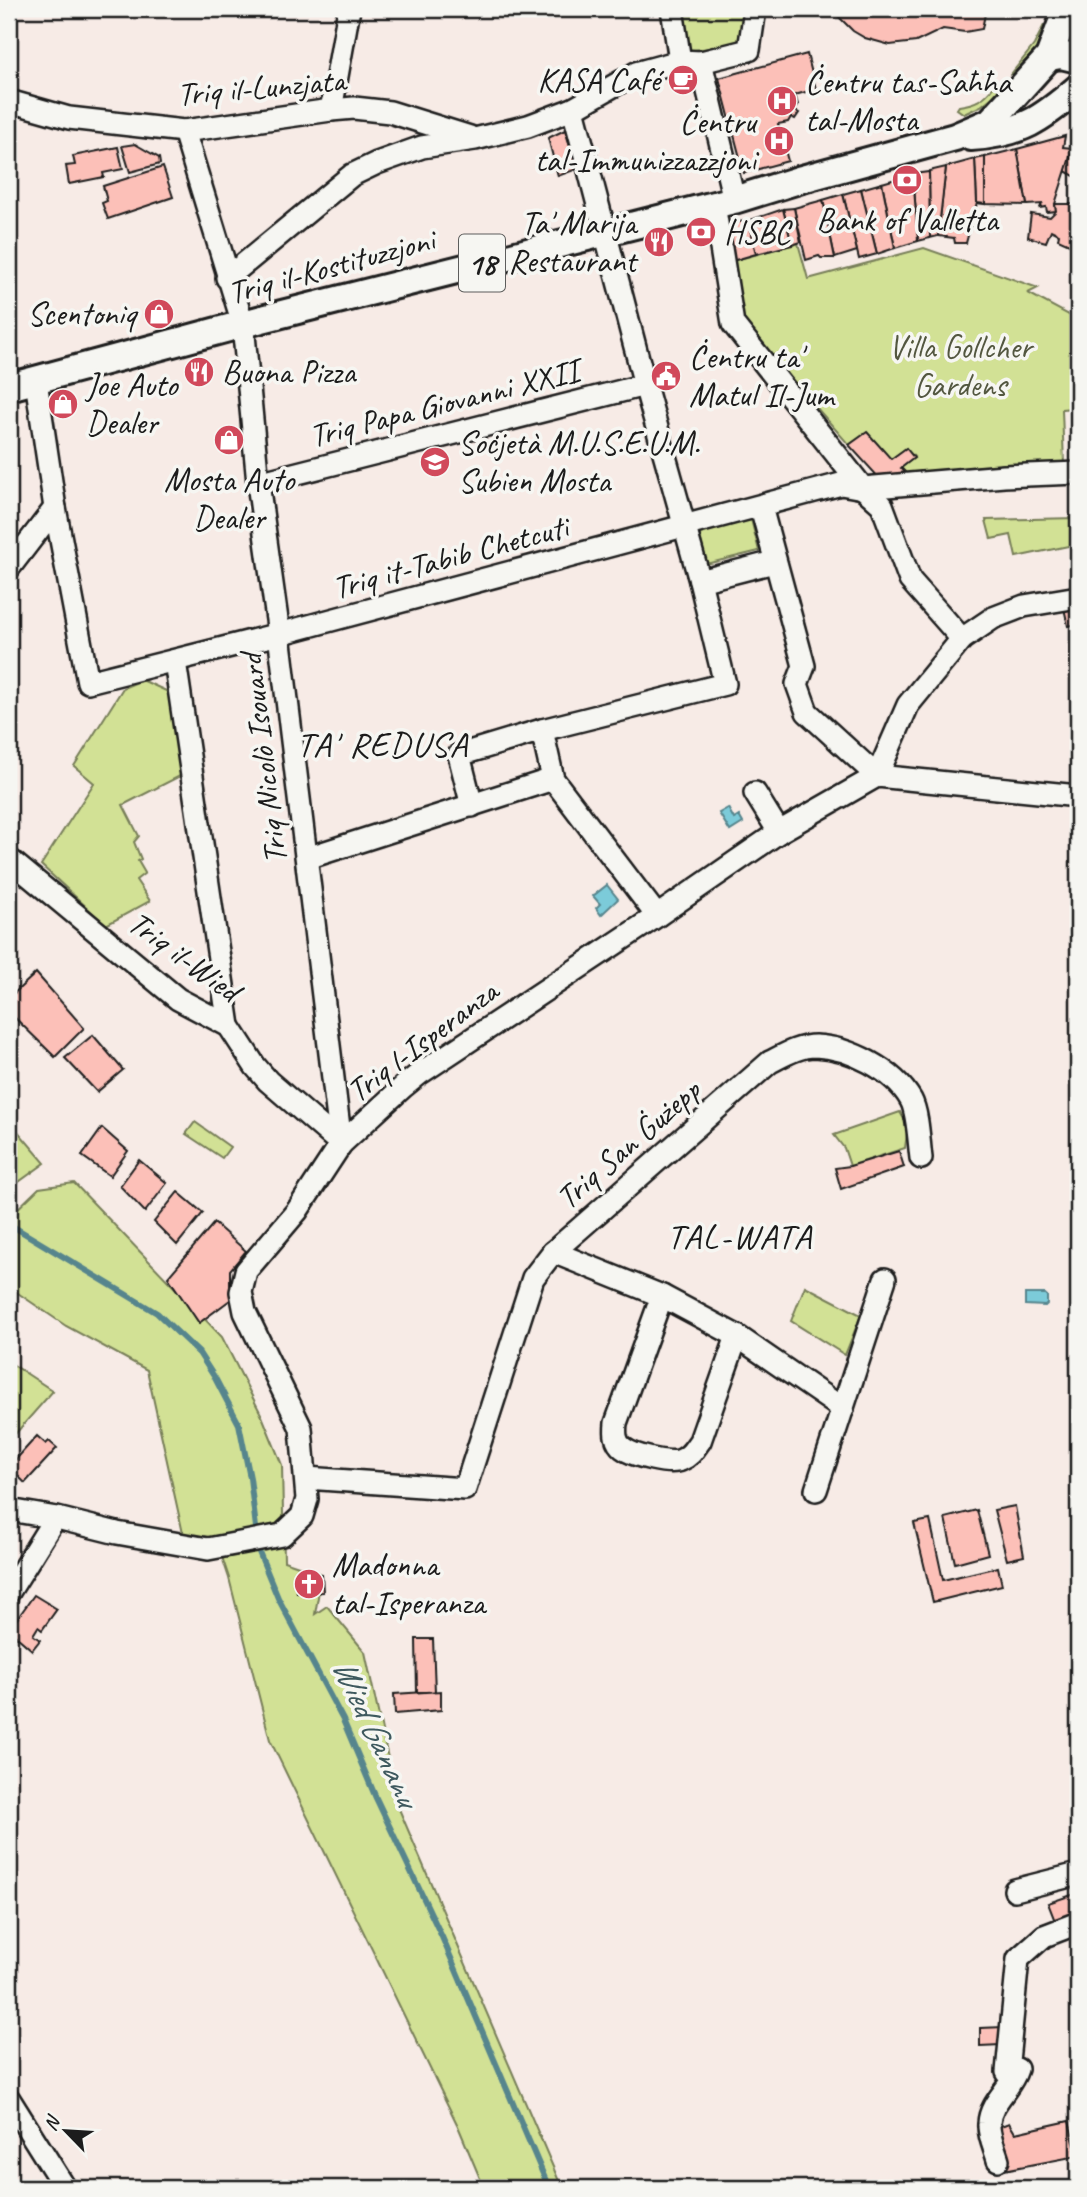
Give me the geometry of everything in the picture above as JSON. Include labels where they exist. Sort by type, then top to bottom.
[{"type":"main road","name":"18","points":[[955,137],[990,122],[1049,57],[1067,9]]},
{"type":"main road","points":[[1049,57],[1061,55],[1078,60]]},
{"type":"main road","name":"18","points":[[955,137],[990,136],[1028,126],[1048,114],[1078,88]]},
{"type":"main road","name":"Triq il-Kostituzzjoni","points":[[9,387],[243,324],[724,202],[955,137]]},
{"type":"street","points":[[331,110],[349,9]]},
{"type":"street","points":[[672,9],[680,61]]},
{"type":"street","points":[[228,278],[352,176],[377,163],[422,147],[475,139],[528,125],[573,109],[636,74],[680,61],[701,62],[750,50],[755,9]]},
{"type":"street","points":[[701,62],[724,202],[733,324],[863,488],[882,505],[910,580],[962,639]]},
{"type":"street","name":"Triq il-Lunzjata","points":[[9,101],[69,118],[184,131],[354,108],[390,112],[475,139]]},
{"type":"street","points":[[472,806],[459,755],[542,730],[725,684],[700,580],[645,385],[573,109]]},
{"type":"street","name":"Triq Nicolò Isouard","points":[[184,131],[243,324],[258,483],[341,1144]]},
{"type":"street","points":[[9,568],[55,508],[36,381]]},
{"type":"street","name":"Triq Papa Giovanni XXII","points":[[258,483],[645,385]]},
{"type":"street","name":"Triq it-Tabib Chetcuti","points":[[55,508],[88,682],[279,634],[841,484],[863,488],[1004,476],[1078,473]]},
{"type":"street","points":[[761,507],[804,666],[797,684],[807,712],[877,776],[1078,796]]},
{"type":"street","points":[[700,580],[775,562]]},
{"type":"street","points":[[877,776],[908,705],[962,639],[993,618],[1024,606],[1078,597]]},
{"type":"street","points":[[175,661],[229,1026]]},
{"type":"street","points":[[542,730],[553,779],[657,916]]},
{"type":"street","name":"Triq l-Isperanza","points":[[11,1512],[55,1518],[117,1533],[208,1549],[282,1535],[302,1516],[307,1499],[302,1428],[244,1312],[241,1292],[246,1271],[297,1211],[341,1144],[419,1074],[779,832],[877,776]]},
{"type":"street","points":[[307,859],[553,779]]},
{"type":"street","points":[[755,793],[779,832]]},
{"type":"street","name":"Triq il-Wied","points":[[9,859],[178,999],[229,1026],[268,1081],[341,1144]]},
{"type":"street","name":"Triq San Ġużepp","points":[[306,1478],[465,1489],[533,1278],[554,1252],[770,1062],[792,1051],[815,1046],[845,1052],[872,1064],[895,1080],[912,1101],[921,1158]]},
{"type":"street","points":[[554,1252],[662,1296],[737,1336],[843,1409]]},
{"type":"street","points":[[816,1490],[885,1279]]},
{"type":"street","points":[[662,1296],[616,1423],[615,1435],[621,1447],[631,1453],[665,1461],[679,1461],[692,1454],[737,1336]]},
{"type":"street","points":[[9,1592],[55,1518]]},
{"type":"street","points":[[1015,1890],[1078,1874]]},
{"type":"street","points":[[998,2160],[989,2124],[994,2108],[1014,2079],[1017,2069],[1007,2072],[1017,1959],[1044,1936],[1078,1923]]},
{"type":"street","points":[[9,2099],[65,2188]]},
{"type":"green space","points":[[683,9],[744,9],[740,44],[687,51]]},
{"type":"green space","points":[[1044,25],[1053,26],[1042,49],[1016,78],[1011,74],[1034,45]]},
{"type":"green space","points":[[994,86],[1000,91],[981,106],[964,114],[957,109],[979,100]]},
{"type":"green space","name":"Villa Gollcher Gardens","points":[[798,243],[808,279],[924,248],[1038,288],[1028,293],[1071,316],[1072,408],[1062,409],[1064,465],[981,466],[907,474],[901,468],[914,457],[906,448],[891,459],[849,445],[743,323],[732,261]]},
{"type":"green space","points":[[750,515],[759,551],[706,564],[698,527]]},
{"type":"green space","points":[[1077,518],[1078,544],[1016,557],[1011,535],[991,539],[986,520]]},
{"type":"green space","points":[[142,680],[175,695],[184,774],[123,805],[139,836],[134,842],[141,859],[138,861],[145,873],[136,880],[150,901],[106,925],[41,865],[94,783],[74,766],[123,688]]},
{"type":"green space","points":[[900,1112],[908,1126],[905,1148],[850,1166],[844,1148],[834,1135]]},
{"type":"green space","points":[[9,1121],[45,1163],[9,1189]]},
{"type":"green space","points":[[195,1122],[230,1147],[222,1158],[186,1134]]},
{"type":"green space","points":[[74,1183],[222,1337],[262,1416],[282,1465],[284,1561],[322,1574],[315,1614],[327,1606],[365,1652],[399,1809],[562,2188],[484,2188],[458,2126],[270,1740],[229,1578],[216,1539],[184,1538],[147,1370],[66,1326],[9,1287],[9,1217],[39,1188]]},
{"type":"green space","points":[[805,1286],[861,1315],[845,1355],[791,1321]]},
{"type":"green space","points":[[9,1362],[53,1391],[9,1441]]},
{"type":"water","points":[[728,808],[734,819],[739,816],[743,823],[730,831],[719,813]]},
{"type":"water","points":[[607,885],[618,899],[601,915],[596,908],[600,904],[593,896]]},
{"type":"water","points":[[1025,1294],[1045,1294],[1047,1304],[1025,1305]]},
{"type":"building","points":[[806,9],[986,9],[982,29],[965,32],[943,29],[916,42],[890,45],[865,38],[853,31],[837,15]]},
{"type":"building","points":[[807,54],[816,89],[795,95],[798,105],[794,110],[799,113],[795,119],[791,117],[788,122],[778,124],[788,161],[744,173],[719,78]]},
{"type":"building","points":[[565,130],[577,169],[558,176],[548,138]]},
{"type":"building","points":[[1078,133],[1078,178],[1065,171]]},
{"type":"building","points":[[1065,136],[1063,147],[1073,148],[1055,204],[1056,211],[1047,212],[1046,207],[1040,208],[1042,204],[1027,205],[1017,149]]},
{"type":"building","points":[[135,144],[159,158],[160,164],[130,172],[122,146]]},
{"type":"building","points":[[118,147],[123,169],[103,173],[104,177],[69,184],[66,166],[75,165],[73,156]]},
{"type":"building","points":[[1017,149],[1027,205],[985,204],[985,157]]},
{"type":"building","points":[[985,157],[985,204],[977,203],[975,159]]},
{"type":"building","points":[[975,159],[977,203],[966,243],[955,243],[954,238],[938,236],[946,167]]},
{"type":"building","points":[[163,167],[173,197],[108,219],[102,203],[107,201],[103,186]]},
{"type":"building","points":[[946,167],[938,236],[930,238],[929,171]]},
{"type":"building","points":[[929,172],[930,238],[918,241],[913,174]]},
{"type":"building","points":[[913,174],[918,241],[895,248],[882,183]]},
{"type":"building","points":[[882,183],[895,248],[877,254],[861,189]]},
{"type":"building","points":[[861,189],[877,254],[859,259],[843,194]]},
{"type":"building","points":[[843,194],[857,251],[835,258],[823,200]]},
{"type":"building","points":[[823,200],[835,258],[819,256],[806,260],[794,208]]},
{"type":"building","points":[[1055,204],[1076,204],[1078,248],[1058,239],[1059,234],[1051,230],[1046,242],[1028,237],[1031,214],[1050,217],[1056,211]]},
{"type":"building","points":[[794,208],[801,242],[792,245],[783,209]]},
{"type":"building","points":[[783,209],[792,245],[756,254],[748,221]]},
{"type":"building","points":[[748,221],[756,254],[732,261],[726,223]]},
{"type":"building","points":[[867,432],[891,459],[906,448],[914,458],[901,468],[907,474],[880,479],[849,445]]},
{"type":"building","points":[[1078,605],[1078,624],[1068,626],[1064,608]]},
{"type":"building","points":[[36,973],[84,1028],[55,1057],[9,1012],[9,998]]},
{"type":"building","points":[[93,1035],[123,1070],[97,1092],[65,1058]]},
{"type":"building","points":[[102,1128],[128,1151],[110,1176],[82,1156]]},
{"type":"building","points":[[899,1151],[904,1167],[841,1189],[835,1168]]},
{"type":"building","points":[[139,1160],[167,1183],[145,1212],[120,1186]]},
{"type":"building","points":[[178,1192],[203,1213],[177,1245],[154,1222]]},
{"type":"building","points":[[214,1223],[246,1251],[230,1270],[230,1300],[199,1323],[168,1277]]},
{"type":"building","points":[[37,1436],[46,1444],[49,1441],[57,1448],[25,1483],[9,1467]]},
{"type":"building","points":[[1015,1506],[1024,1556],[1007,1560],[994,1510]]},
{"type":"building","points":[[977,1510],[988,1554],[955,1563],[945,1518]]},
{"type":"building","points":[[930,1520],[943,1580],[998,1567],[1002,1585],[933,1602],[914,1523]]},
{"type":"building","name":"Madonna tal-Isperanza","points":[[322,1574],[323,1592],[297,1593],[295,1576]]},
{"type":"building","points":[[34,1595],[57,1609],[42,1630],[38,1627],[33,1635],[40,1640],[32,1650],[9,1630]]},
{"type":"building","points":[[416,1639],[433,1639],[435,1692],[417,1692]]},
{"type":"building","points":[[441,1691],[441,1710],[395,1714],[394,1694]]},
{"type":"building","points":[[1078,1893],[1078,1912],[1055,1921],[1048,1903]]},
{"type":"building","points":[[1004,2027],[1001,2045],[980,2046],[980,2028]]},
{"type":"building","points":[[1069,2121],[1077,2156],[1004,2170],[990,2130],[1009,2123],[1015,2133]]},
{"type":"waterway","name":"Wied Gananu","points":[[9,1224],[157,1313],[199,1353],[215,1378],[239,1424],[250,1478],[259,1552],[278,1598],[343,1720],[376,1798],[442,1937],[549,2188]]},
{"type":"place","name":"KASA Café","points":[[683,80]]},
{"type":"place","name":"Ċentru tas-Saħħa tal-Mosta","points":[[782,101]]},
{"type":"place","name":"Ċentru tal-Immunizzazzjoni","points":[[779,141]]},
{"type":"place","name":"Bank of Valletta","points":[[907,180]]},
{"type":"place","name":"HSBC","points":[[701,232]]},
{"type":"place","name":"Ta' Marija Restaurant","points":[[659,242]]},
{"type":"place","name":"Scentoniq","points":[[159,314]]},
{"type":"place","name":"Buona Pizza","points":[[199,372]]},
{"type":"place","name":"Ċentru ta' Matul Il-Jum","points":[[666,376]]},
{"type":"place","name":"Joe Auto Dealer","points":[[63,404]]},
{"type":"place","name":"Mosta Auto Dealer","points":[[229,440]]},
{"type":"place","name":"Soċjetà M.U.S.E.U.M. Subien Mosta","points":[[435,462]]},
{"type":"place","name":"Madonna tal-Isperanza","points":[[309,1584]]},
{"type":"district","name":"TA' REDUSA","points":[[383,744]]},
{"type":"district","name":"TAL-WATA","points":[[740,1236]]}]
